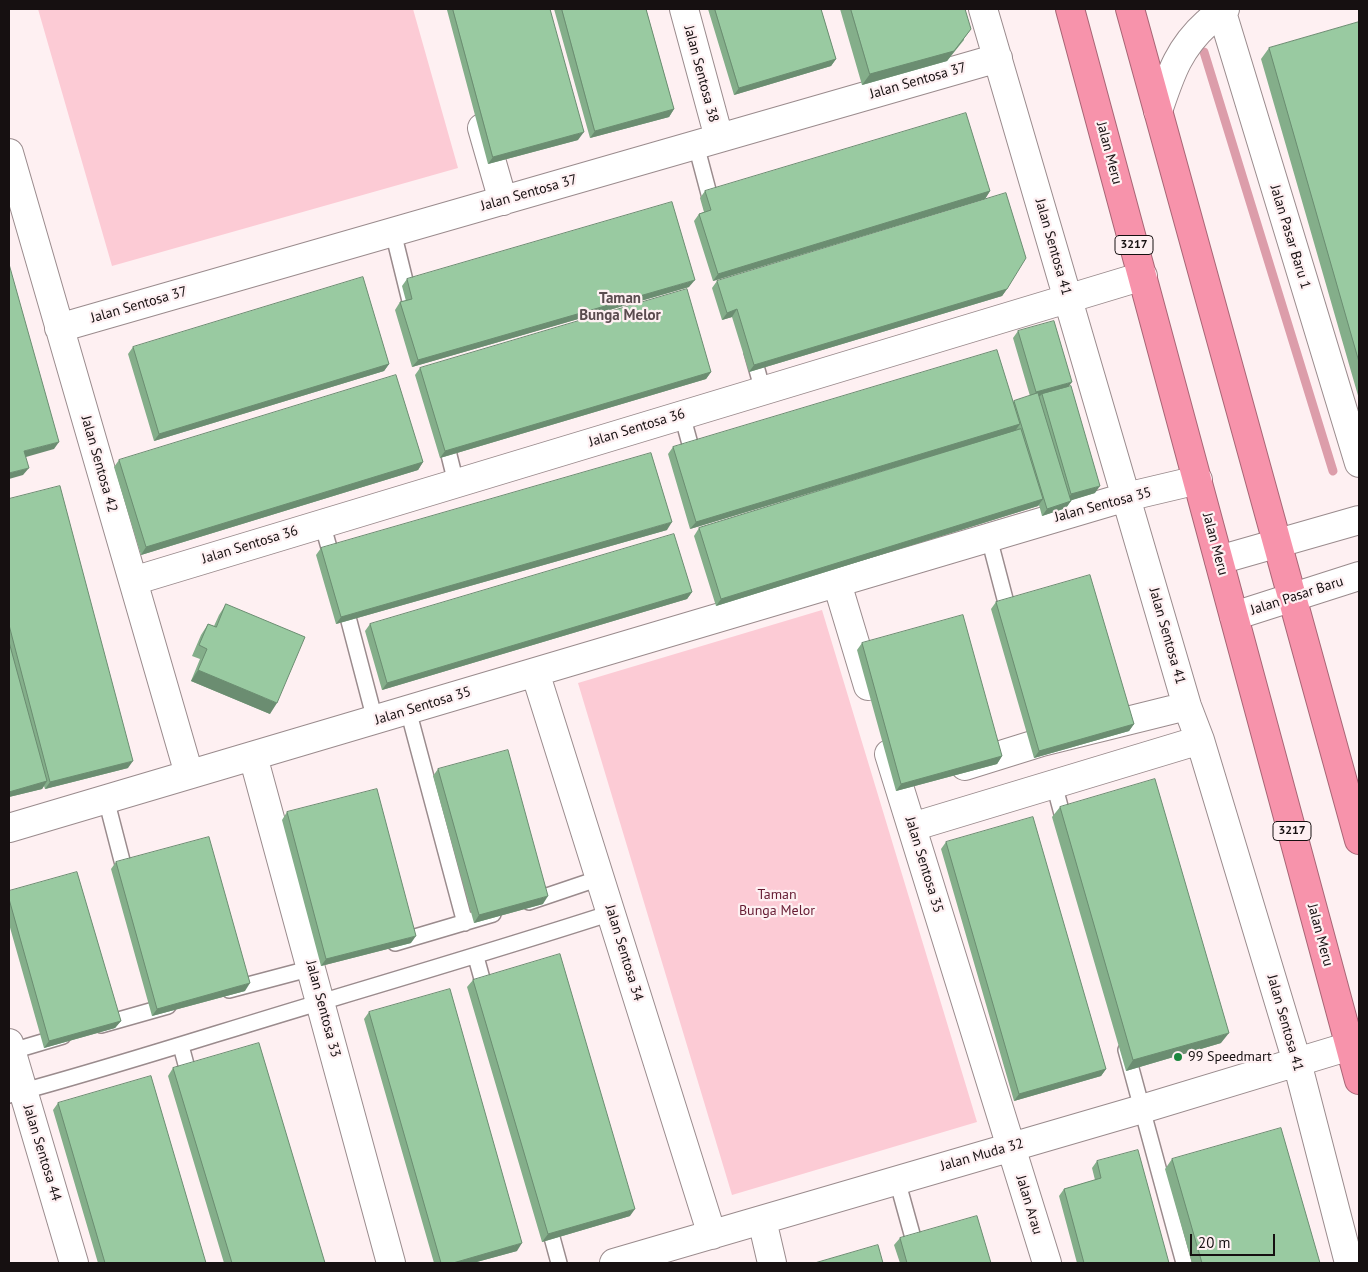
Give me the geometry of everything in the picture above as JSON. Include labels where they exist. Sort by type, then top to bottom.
[{"type":"highway","name":"Jalan Meru","points":[[1070,9],[1359,1080]]},
{"type":"highway","points":[[1130,9],[1359,840]]},
{"type":"street","name":"Jalan Sentosa 38","points":[[684,9],[708,142]]},
{"type":"street","name":"Jalan Sentosa 41","points":[[983,9],[1187,706],[1200,740],[1297,1062],[1349,1263]]},
{"type":"street","points":[[1158,111],[1175,63],[1183,48],[1218,9]]},
{"type":"street","name":"Jalan Pasar Baru 1","points":[[1218,9],[1359,463]]},
{"type":"street","name":"Jalan Sentosa 37","points":[[60,328],[998,58]]},
{"type":"street","points":[[475,105],[503,201]]},
{"type":"street","name":"Jalan Sentosa 42","points":[[9,153],[189,774]]},
{"type":"street","name":"Jalan Sentosa 36","points":[[132,581],[1142,276]]},
{"type":"street","name":"Jalan Sentosa 35","points":[[9,828],[535,672],[734,603],[836,583],[1126,498],[1198,480]]},
{"type":"street","points":[[1219,560],[1359,520]]},
{"type":"street","name":"Jalan Pasar Baru","points":[[1234,616],[1359,576]]},
{"type":"street","name":"Jalan Sentosa 35","points":[[836,583],[879,722],[919,781],[912,827],[1011,1146]]},
{"type":"street","name":"Jalan Sentosa 34","points":[[535,672],[712,1234]]},
{"type":"street","points":[[919,781],[1040,733],[1187,706]]},
{"type":"street","points":[[912,827],[1200,740]]},
{"type":"street","name":"Jalan Sentosa 33","points":[[253,756],[321,965],[321,1002],[391,1263]]},
{"type":"street","name":"Jalan Muda 32","points":[[627,1261],[1011,1146],[1142,1110],[1350,1046]]},
{"type":"street","name":"Jalan Sentosa 44","points":[[10,1049],[16,1093],[74,1263]]},
{"type":"street","name":"Jalan Arau","points":[[1011,1146],[1047,1263]]},
{"type":"street","points":[[762,1220],[772,1263]]},
{"type":"lane","points":[[708,142],[716,221]]},
{"type":"lane","points":[[392,232],[414,319]]},
{"type":"lane","points":[[747,334],[762,391]]},
{"type":"lane","points":[[682,415],[700,481]]},
{"type":"lane","points":[[439,416],[456,483]]},
{"type":"lane","points":[[322,523],[375,720]]},
{"type":"lane","points":[[989,538],[1013,630]]},
{"type":"lane","points":[[408,710],[465,923]]},
{"type":"lane","points":[[1054,784],[1069,841]]},
{"type":"lane","points":[[106,799],[131,894]]},
{"type":"lane","points":[[379,948],[465,923],[600,878]]},
{"type":"lane","points":[[16,1093],[181,1046],[321,1002],[476,957],[611,913]]},
{"type":"lane","points":[[476,957],[492,1014]]},
{"type":"lane","points":[[218,993],[321,965]]},
{"type":"lane","points":[[156,989],[162,1008]]},
{"type":"lane","points":[[10,1049],[180,1003]]},
{"type":"lane","points":[[1121,1033],[1184,1263]]},
{"type":"lane","points":[[181,1046],[194,1093]]},
{"type":"lane","points":[[897,1180],[920,1263]]},
{"type":"lane","points":[[544,1206],[559,1263]]},
{"type":"green space","points":[[38,9],[413,9],[458,168],[112,266]]},
{"type":"green space","name":"Taman Bunga Melor","points":[[822,610],[977,1122],[732,1195],[578,683]]},
{"type":"building","points":[[453,9],[550,9],[584,132],[493,157]]},
{"type":"building","points":[[562,9],[646,9],[674,109],[595,131]]},
{"type":"building","points":[[715,9],[821,9],[836,59],[739,88]]},
{"type":"building","points":[[851,9],[965,9],[971,29],[954,51],[870,74]]},
{"type":"building","points":[[1359,22],[1359,362],[1269,48]]},
{"type":"building","points":[[966,113],[990,191],[718,274],[699,214],[711,210],[705,191]]},
{"type":"building","points":[[1006,193],[1026,258],[1007,289],[754,365],[737,309],[727,313],[717,281]]},
{"type":"building","points":[[672,202],[695,280],[418,360],[400,302],[412,299],[407,279]]},
{"type":"building","points":[[9,264],[59,442],[24,451],[29,468],[9,473]]},
{"type":"building","points":[[363,277],[389,364],[159,434],[133,347]]},
{"type":"building","points":[[687,289],[711,372],[445,451],[420,368]]},
{"type":"building","points":[[1054,321],[1072,382],[1036,392],[1018,331]]},
{"type":"building","points":[[997,350],[1020,424],[696,522],[673,447]]},
{"type":"building","points":[[396,375],[423,462],[146,547],[119,460]]},
{"type":"building","points":[[1071,386],[1100,486],[1071,494],[1042,394]]},
{"type":"building","points":[[1038,393],[1071,501],[1047,509],[1014,401]]},
{"type":"building","points":[[1021,429],[1043,499],[721,599],[699,528]]},
{"type":"building","points":[[651,453],[672,522],[341,617],[321,548]]},
{"type":"building","points":[[60,486],[133,761],[50,782],[9,625],[9,499]]},
{"type":"building","points":[[674,534],[692,592],[387,683],[370,624]]},
{"type":"building","points":[[1090,575],[1134,724],[1039,751],[996,602]]},
{"type":"building","points":[[226,604],[305,637],[277,703],[198,670],[207,649],[199,645],[208,624],[216,627]]},
{"type":"building","points":[[963,615],[1002,756],[901,784],[862,643]]},
{"type":"building","points":[[9,642],[47,781],[9,792]]},
{"type":"building","points":[[508,750],[548,896],[479,915],[438,769]]},
{"type":"building","points":[[1155,779],[1229,1033],[1133,1060],[1060,807]]},
{"type":"building","points":[[377,789],[416,936],[326,959],[287,812]]},
{"type":"building","points":[[1033,817],[1106,1069],[1019,1094],[946,842]]},
{"type":"building","points":[[209,837],[250,983],[157,1009],[116,862]]},
{"type":"building","points":[[77,872],[121,1021],[49,1041],[9,899],[9,891]]},
{"type":"building","points":[[560,954],[635,1209],[548,1234],[473,980]]},
{"type":"building","points":[[450,989],[522,1243],[453,1263],[441,1263],[369,1012]]},
{"type":"building","points":[[259,1043],[325,1263],[232,1263],[173,1068]]},
{"type":"building","points":[[151,1076],[206,1263],[105,1263],[58,1103]]},
{"type":"building","points":[[1281,1128],[1320,1263],[1202,1263],[1172,1159]]},
{"type":"building","points":[[1138,1150],[1169,1263],[1084,1263],[1064,1189],[1101,1178],[1097,1161]]},
{"type":"building","points":[[977,1216],[991,1263],[907,1263],[900,1238]]},
{"type":"building","points":[[878,1245],[883,1263],[815,1263]]},
{"type":"waterway","points":[[1204,52],[1333,471]]},
{"type":"place","name":"99 Speedmart","points":[[1178,1057]]},
{"type":"district","name":"Taman Bunga Melor","points":[[620,308]]}]
